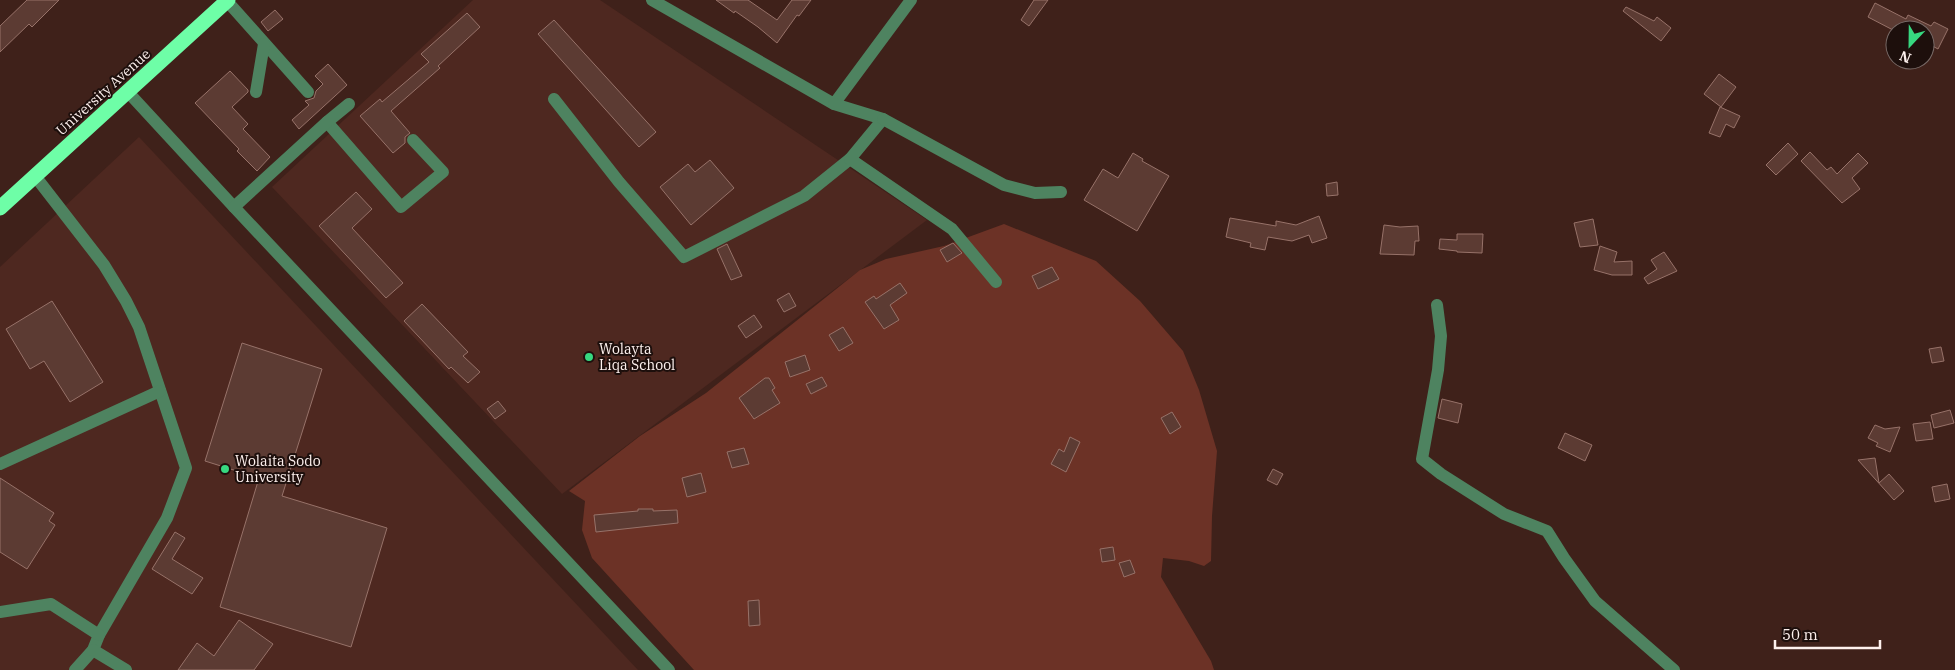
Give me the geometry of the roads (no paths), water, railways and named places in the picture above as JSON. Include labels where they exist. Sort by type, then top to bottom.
[{"type":"highway","name":"University Avenue","points":[[0,208],[227,1]]},
{"type":"street","points":[[652,0],[834,104],[883,119],[1004,185],[1035,193],[1061,192]]},
{"type":"street","points":[[834,104],[911,0]]},
{"type":"street","points":[[227,1],[308,92]]},
{"type":"street","points":[[256,92],[264,44]]},
{"type":"street","points":[[128,91],[234,207],[669,670]]},
{"type":"street","points":[[554,99],[619,182],[684,257],[804,196],[850,159],[883,119]]},
{"type":"street","points":[[234,207],[349,104]]},
{"type":"street","points":[[327,122],[401,207],[443,172],[413,140]]},
{"type":"street","points":[[850,159],[952,229],[996,282]]},
{"type":"street","points":[[35,176],[104,265],[139,326],[186,468],[167,518],[99,635],[93,650],[75,670]]},
{"type":"street","points":[[1437,305],[1441,336],[1438,370],[1422,459],[1441,474],[1504,514],[1547,531],[1595,601],[1674,670]]},
{"type":"street","points":[[0,464],[160,392]]},
{"type":"street","points":[[0,612],[51,604],[99,635]]},
{"type":"street","points":[[93,650],[126,670]]},
{"type":"place","name":"Wolayta Liqa School","points":[[589,357]]},
{"type":"place","name":"Wolaita Sodo University","points":[[225,469]]}]
